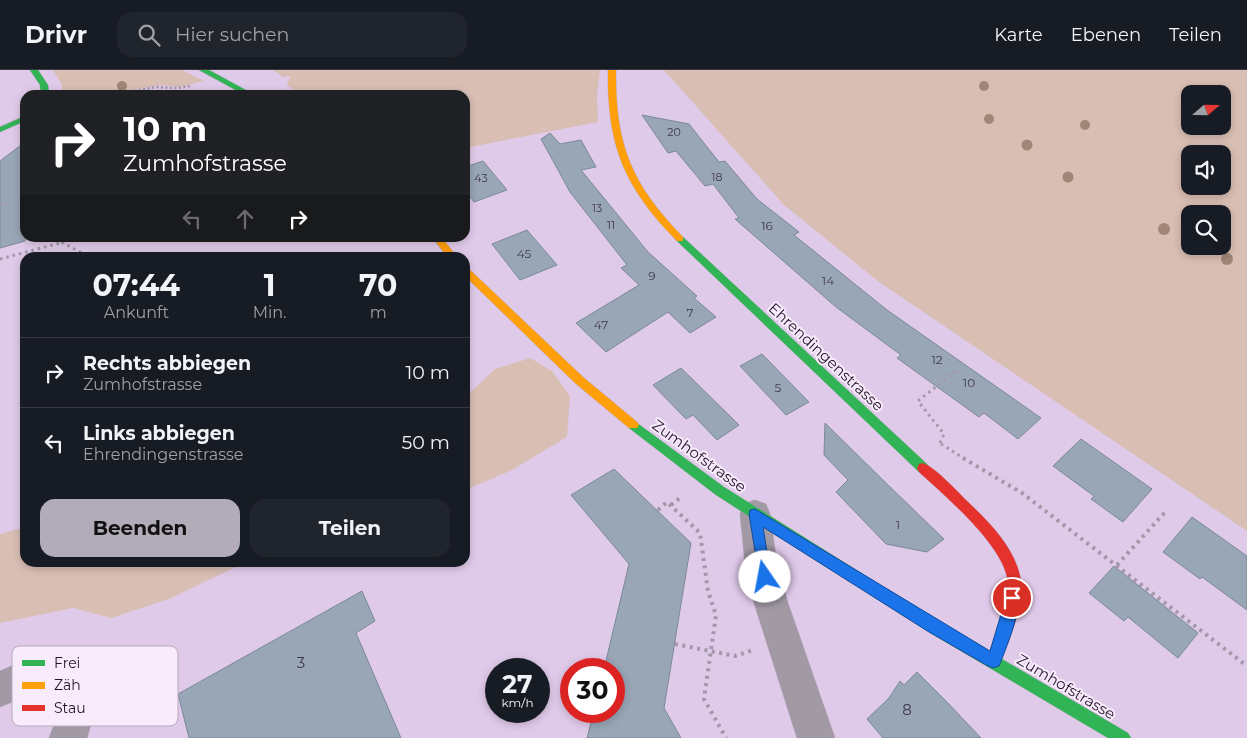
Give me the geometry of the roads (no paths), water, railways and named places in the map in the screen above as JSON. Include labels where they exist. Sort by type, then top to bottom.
[{"type":"street","points":[[34,70],[44,85],[44,90]]},
{"type":"street","points":[[203,70],[241,90]]},
{"type":"street","name":"Ehrendingenstrasse","points":[[612,70],[611,116],[618,151],[635,184],[663,224],[978,520],[1006,554],[1015,582],[1009,615],[993,661]]},
{"type":"street","points":[[0,130],[20,120]]},
{"type":"street","points":[[440,242],[449,252]]},
{"type":"street","name":"Zumhofstrasse","points":[[470,275],[547,352],[611,407],[655,443],[755,514],[934,627],[1123,738]]},
{"type":"street","points":[[755,514],[761,564],[816,738]]},
{"type":"street","points":[[0,689],[12,684]]},
{"type":"street","points":[[68,738],[72,726]]}]
